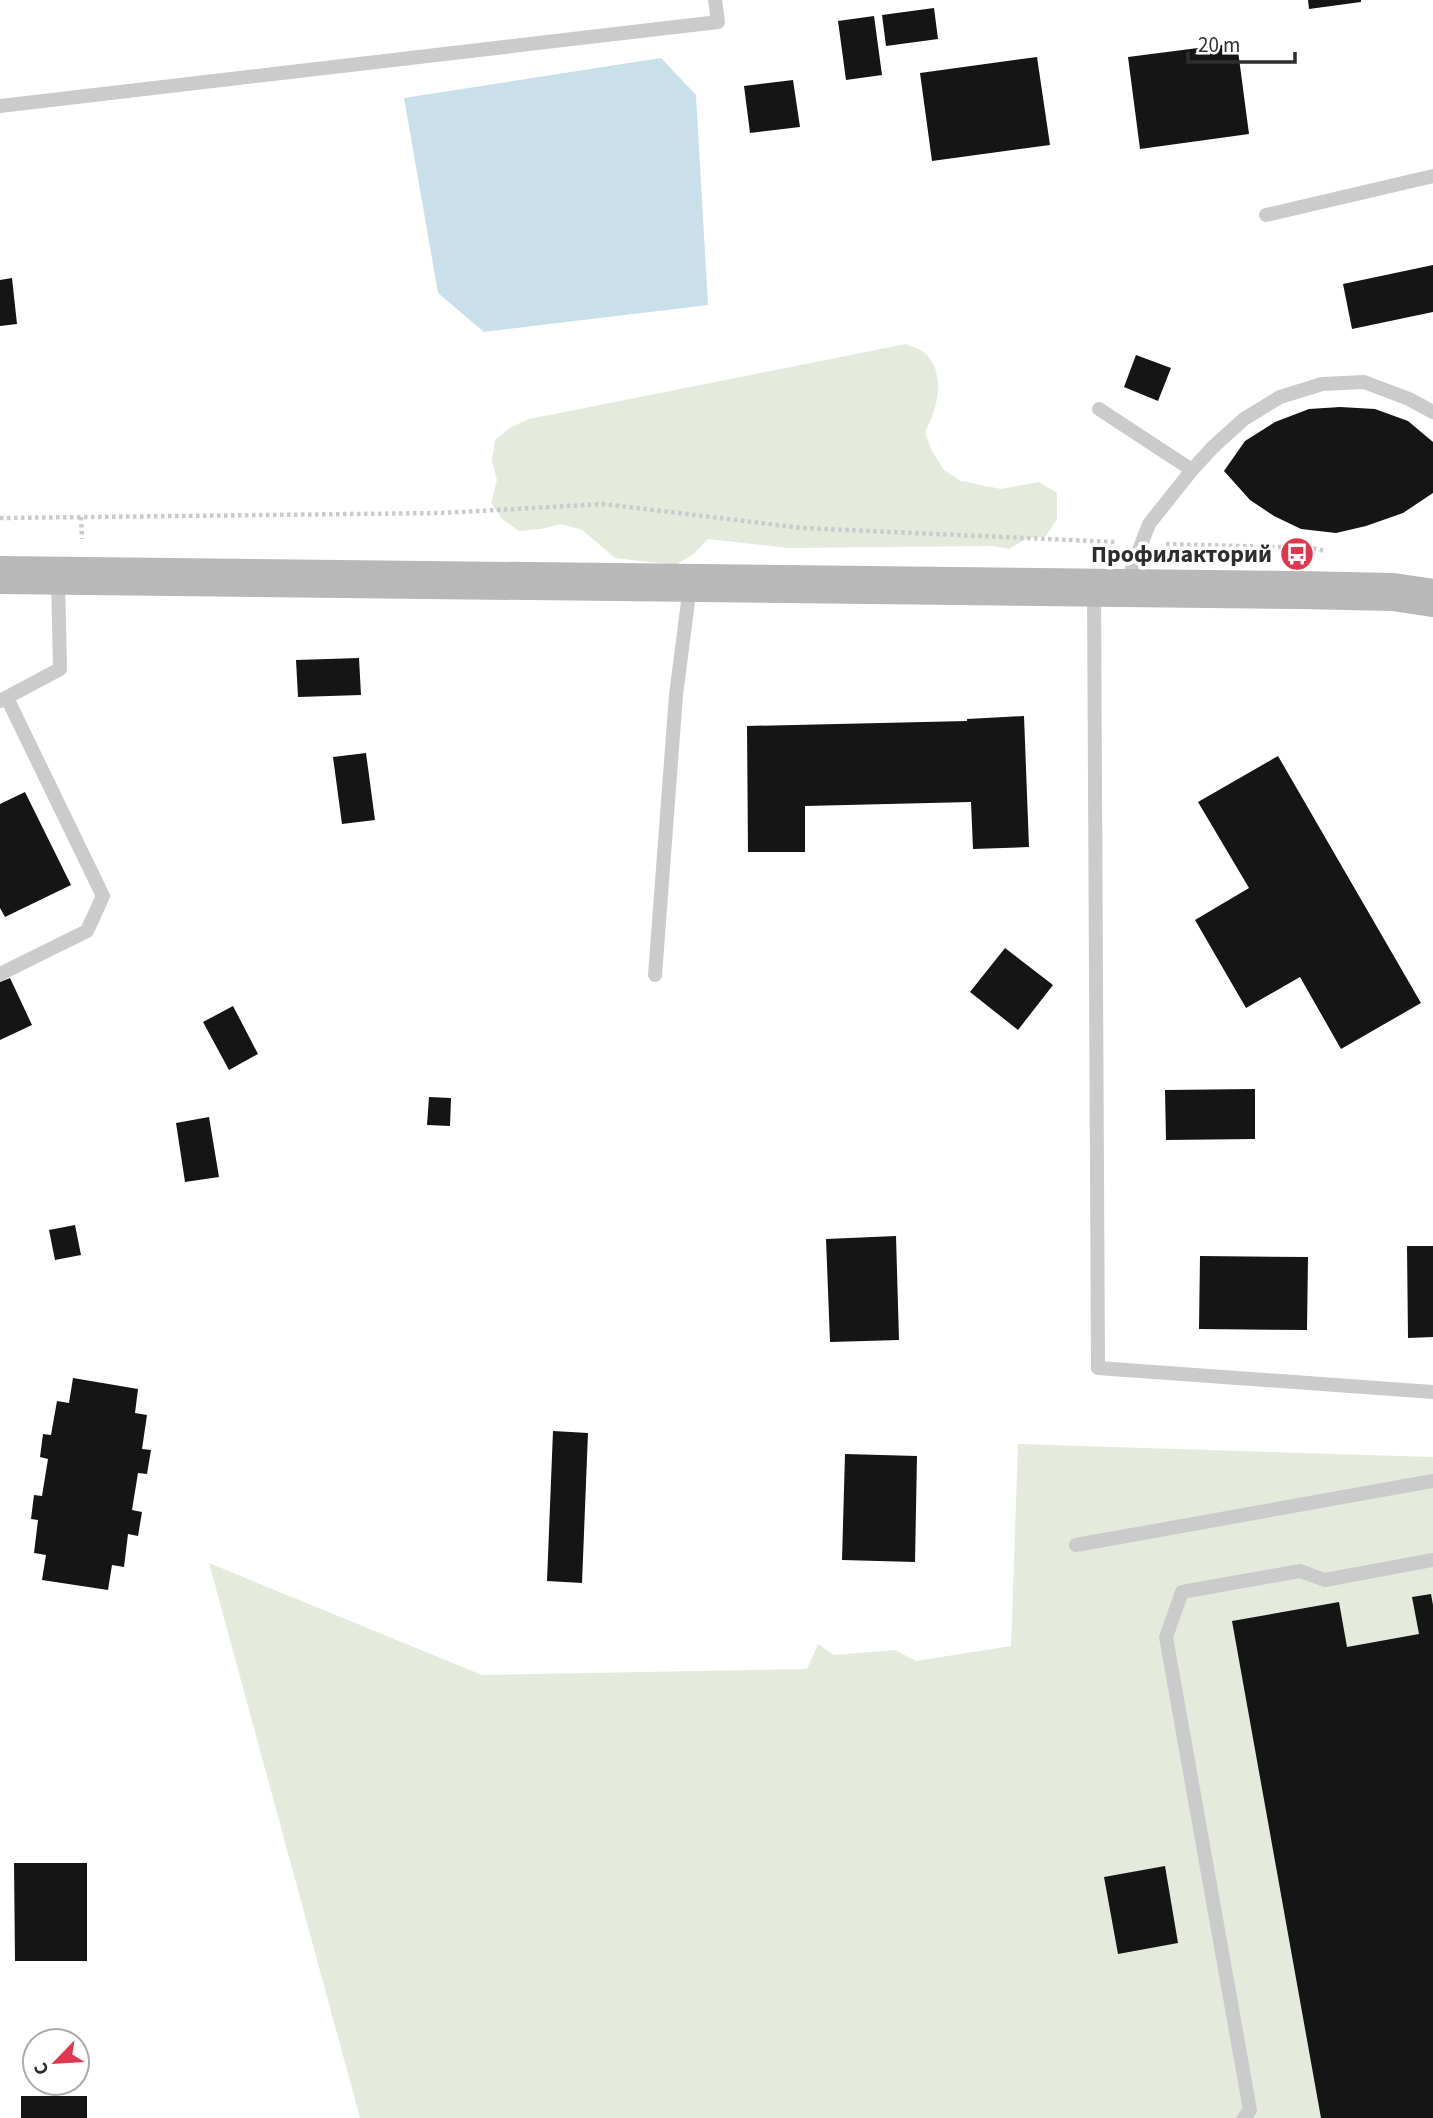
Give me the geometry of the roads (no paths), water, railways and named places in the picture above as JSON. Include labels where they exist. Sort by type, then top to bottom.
[{"type":"street","points":[[0,575],[70,563],[690,584],[1393,592],[1433,598]]},
{"type":"lane","points":[[0,106],[718,22],[715,0]]},
{"type":"lane","points":[[1266,215],[1433,176]]},
{"type":"lane","points":[[1433,412],[1409,399],[1364,382],[1322,384],[1280,397],[1244,419],[1192,470],[1149,524],[1141,544],[1109,588],[1098,1368],[1433,1392]]},
{"type":"lane","points":[[1100,409],[1192,470]]},
{"type":"lane","points":[[0,974],[87,931],[103,896],[3,700],[60,668],[70,563]]},
{"type":"lane","points":[[655,975],[676,695],[690,584]]},
{"type":"lane","points":[[1076,1545],[1433,1481]]},
{"type":"lane","points":[[1244,2118],[1250,2110],[1166,1637],[1182,1591],[1300,1571],[1325,1580],[1433,1560]]},
{"type":"water","points":[[661,58],[696,95],[708,305],[484,332],[438,293],[404,98]]},
{"type":"place","name":"Профилакторий","points":[[1297,554]]}]
